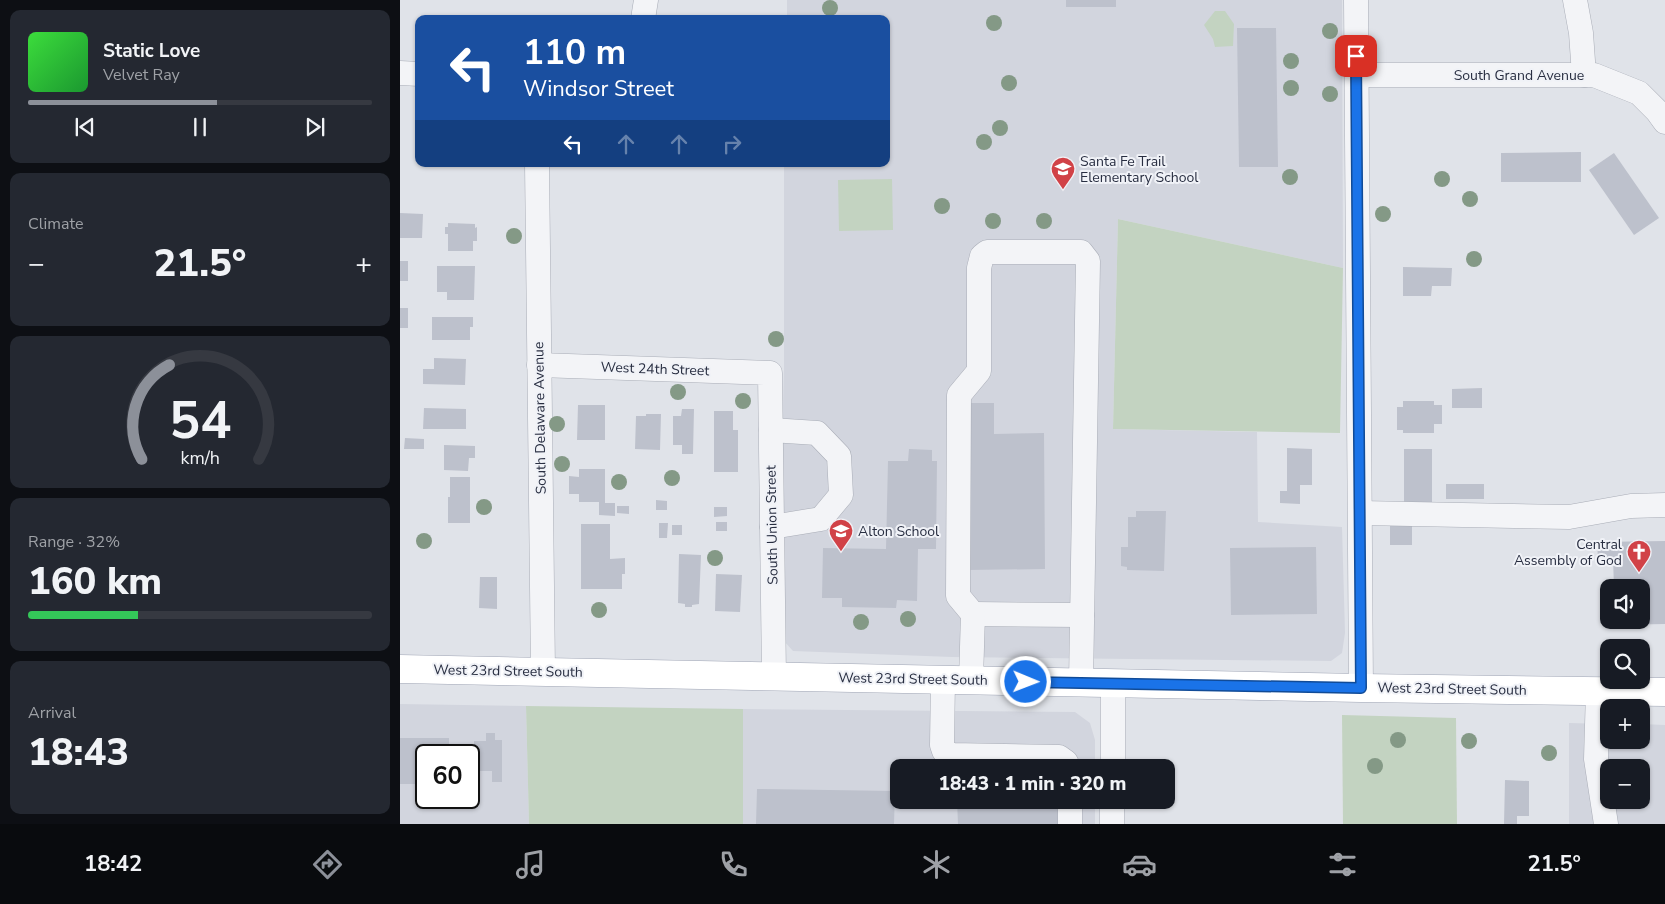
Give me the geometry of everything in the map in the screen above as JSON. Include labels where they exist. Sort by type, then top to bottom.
[{"type":"main road","name":"West 23rd Street South","points":[[400,668],[1081,683],[1665,692]]},
{"type":"street","points":[[644,15],[646,0]]},
{"type":"street","points":[[1356,0],[1361,688]]},
{"type":"street","points":[[1575,0],[1581,33],[1584,75]]},
{"type":"street","points":[[400,74],[415,74]]},
{"type":"street","name":"South Grand Avenue","points":[[1357,75],[1594,75],[1639,93],[1665,122]]},
{"type":"street","name":"South Delaware Avenue","points":[[537,167],[543,672]]},
{"type":"street","points":[[971,680],[972,614],[958,596],[959,395],[979,372],[979,268],[982,256],[987,252],[1081,252],[1088,261],[1081,683]]},
{"type":"street","name":"West 24th Street","points":[[539,365],[770,373]]},
{"type":"street","name":"South Union Street","points":[[770,373],[774,676]]},
{"type":"street","points":[[771,430],[817,432],[839,456],[840,495],[821,519],[772,527]]},
{"type":"street","points":[[1361,513],[1569,517],[1630,506],[1665,505]]},
{"type":"street","points":[[972,614],[1082,615]]},
{"type":"street","points":[[943,680],[942,745],[944,751],[952,755],[1061,759]]},
{"type":"street","points":[[1113,683],[1113,759]]},
{"type":"street","points":[[1598,691],[1596,759],[1606,824]]},
{"type":"street","points":[[1070,809],[1070,824]]},
{"type":"street","points":[[1112,809],[1112,824]]},
{"type":"shaded area","points":[[787,0],[1342,0],[1343,268],[1118,219],[1113,429],[1257,432],[1258,522],[1342,527],[1345,633],[1342,653],[1331,661],[952,657],[793,651],[784,641],[779,552],[784,369],[784,167],[890,167],[890,15],[787,15]]},
{"type":"shaded area","points":[[400,704],[526,706],[529,824],[400,824]]},
{"type":"shaded area","points":[[743,709],[1075,712],[1090,723],[1095,740],[1095,759],[890,759],[890,809],[1095,809],[1095,824],[743,824]]},
{"type":"shaded area","points":[[1569,723],[1600,724],[1600,749],[1650,749],[1650,724],[1665,725],[1665,824],[1569,824]]},
{"type":"green space","points":[[1215,11],[1225,11],[1234,24],[1233,46],[1215,47],[1213,39],[1204,25]]},
{"type":"green space","points":[[892,179],[893,230],[839,231],[838,180]]},
{"type":"green space","points":[[1118,219],[1343,268],[1340,433],[1113,429]]},
{"type":"green space","points":[[526,706],[743,709],[743,824],[529,824]]},
{"type":"green space","points":[[1342,715],[1456,718],[1457,824],[1343,824]]},
{"type":"building","points":[[1066,0],[1116,0],[1116,7],[1066,7]]},
{"type":"building","points":[[1237,28],[1276,28],[1278,167],[1239,167]]},
{"type":"building","points":[[1581,152],[1581,182],[1501,182],[1501,153]]},
{"type":"building","points":[[1614,153],[1659,218],[1634,235],[1589,170]]},
{"type":"building","points":[[400,213],[423,214],[422,238],[400,238]]},
{"type":"building","points":[[448,223],[475,224],[475,228],[477,227],[477,241],[473,241],[473,251],[448,251],[448,234],[445,234],[445,227],[448,227]]},
{"type":"building","points":[[400,261],[408,261],[408,281],[400,281]]},
{"type":"building","points":[[437,266],[475,266],[474,300],[447,300],[447,292],[437,292]]},
{"type":"building","points":[[1403,267],[1452,268],[1451,286],[1432,286],[1431,296],[1403,296]]},
{"type":"building","points":[[400,308],[408,308],[408,328],[400,328]]},
{"type":"building","points":[[432,317],[473,317],[473,327],[470,327],[470,340],[432,340]]},
{"type":"building","points":[[434,358],[466,359],[465,385],[423,384],[423,369],[434,369]]},
{"type":"building","points":[[1482,388],[1482,408],[1452,408],[1452,389]]},
{"type":"building","points":[[1403,401],[1434,401],[1434,405],[1442,405],[1442,424],[1434,424],[1434,433],[1403,433],[1403,430],[1397,430],[1397,407],[1403,407]]},
{"type":"building","points":[[966,403],[994,403],[994,434],[1044,433],[1045,569],[968,570]]},
{"type":"building","points":[[578,405],[605,405],[605,440],[577,440]]},
{"type":"building","points":[[424,408],[466,409],[466,429],[423,429]]},
{"type":"building","points":[[682,409],[694,409],[693,454],[682,454],[682,445],[673,445],[673,416],[681,416]]},
{"type":"building","points":[[714,411],[733,411],[733,430],[738,430],[738,472],[714,472]]},
{"type":"building","points":[[646,414],[661,414],[660,450],[635,449],[636,416],[646,416]]},
{"type":"building","points":[[405,438],[424,439],[424,449],[404,449]]},
{"type":"building","points":[[444,445],[475,446],[475,458],[469,458],[468,471],[444,470]]},
{"type":"building","points":[[1287,448],[1312,449],[1312,485],[1300,485],[1300,504],[1280,503],[1280,491],[1287,491]]},
{"type":"building","points":[[909,449],[932,450],[932,461],[937,461],[936,549],[918,549],[917,601],[897,600],[896,608],[842,607],[842,598],[822,598],[823,548],[886,549],[888,461],[908,461]]},
{"type":"building","points":[[1404,449],[1432,449],[1432,502],[1404,502]]},
{"type":"building","points":[[579,469],[605,469],[605,503],[615,503],[615,516],[599,515],[599,502],[579,502],[579,494],[569,494],[569,476],[579,477]]},
{"type":"building","points":[[450,477],[470,477],[470,523],[448,523]]},
{"type":"building","points":[[1446,484],[1484,484],[1484,499],[1446,499]]},
{"type":"building","points":[[656,500],[667,501],[667,510],[656,510]]},
{"type":"building","points":[[617,506],[629,506],[629,514],[617,513]]},
{"type":"building","points":[[714,507],[727,507],[727,516],[714,517]]},
{"type":"building","points":[[1136,511],[1166,511],[1164,571],[1127,570],[1127,567],[1121,566],[1121,547],[1128,547],[1128,517],[1136,517]]},
{"type":"building","points":[[716,522],[727,522],[727,531],[716,531]]},
{"type":"building","points":[[659,523],[668,523],[667,538],[659,538]]},
{"type":"building","points":[[581,524],[610,524],[610,559],[625,558],[625,574],[622,574],[622,589],[581,589]]},
{"type":"building","points":[[672,525],[682,525],[682,535],[672,535]]},
{"type":"building","points":[[1390,525],[1412,525],[1412,545],[1390,545]]},
{"type":"building","name":"Central Assembly of God","points":[[1665,541],[1665,624],[1650,624],[1650,579],[1614,579],[1613,558],[1598,559],[1597,542]]},
{"type":"building","points":[[1316,547],[1317,614],[1231,615],[1230,548]]},
{"type":"building","points":[[679,554],[701,555],[699,604],[692,605],[692,607],[685,607],[685,604],[678,603]]},
{"type":"building","points":[[716,574],[742,575],[740,612],[715,611]]},
{"type":"building","points":[[480,577],[497,577],[497,609],[479,608]]},
{"type":"building","points":[[486,733],[495,733],[495,740],[502,740],[502,782],[492,782],[492,771],[480,771],[480,744],[474,744],[474,741],[486,741]]},
{"type":"building","points":[[400,738],[449,738],[449,744],[415,744],[415,784],[400,784]]},
{"type":"building","points":[[1505,780],[1529,781],[1529,816],[1517,816],[1517,824],[1504,824]]},
{"type":"building","points":[[757,789],[890,791],[890,809],[894,809],[894,824],[756,824]]},
{"type":"building","points":[[957,809],[1059,809],[1059,824],[958,824]]},
{"type":"place","name":"Santa Fe Trail Elementary School","points":[[1063,190]]},
{"type":"place","name":"Alton School","points":[[841,552]]},
{"type":"place","name":"Central Assembly of God","points":[[1639,573]]},
{"type":"route","points":[[1026,682],[1361,688],[1356,56]]}]
